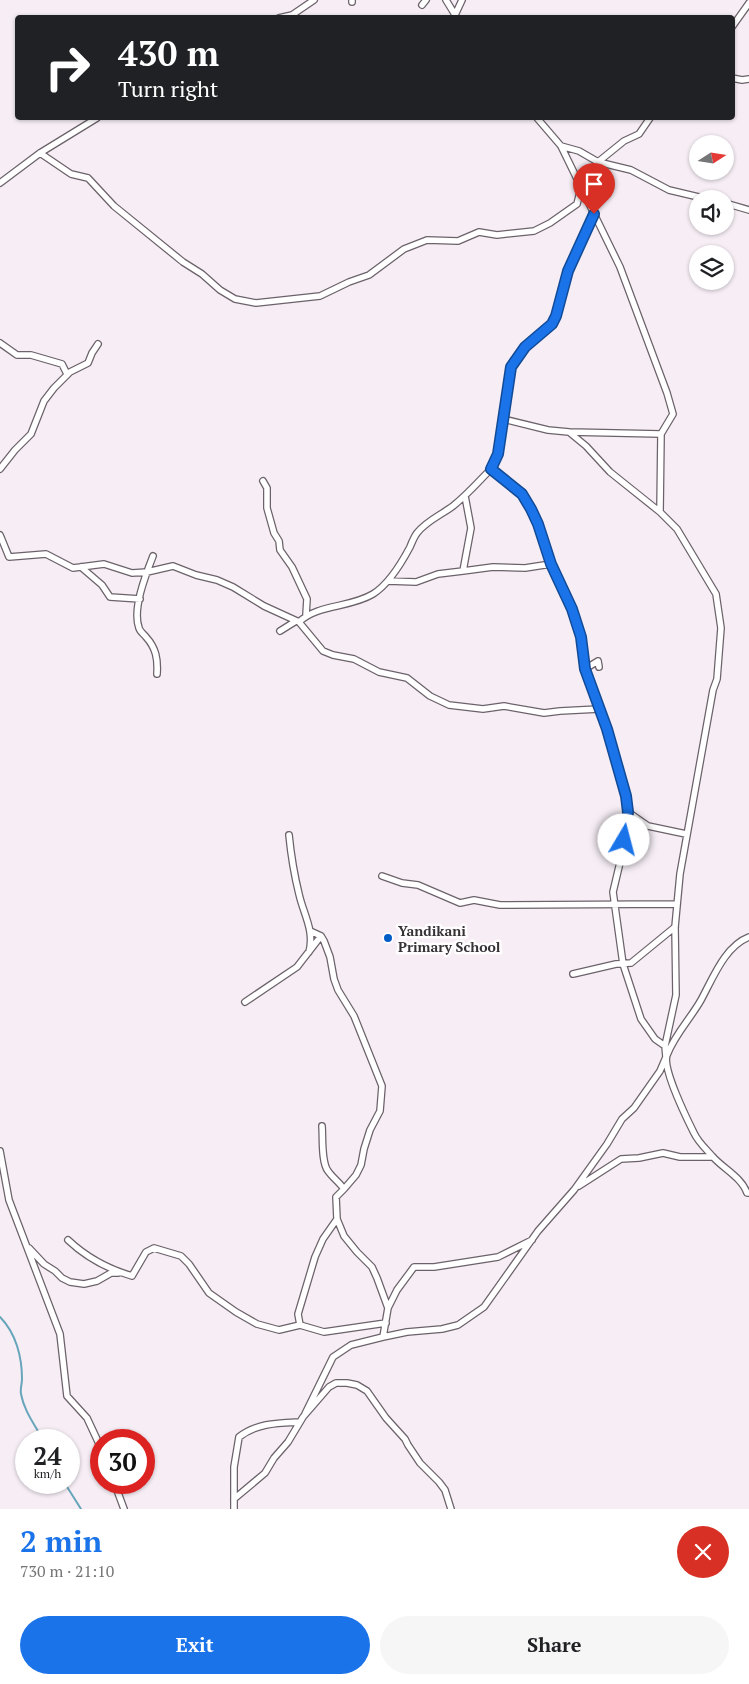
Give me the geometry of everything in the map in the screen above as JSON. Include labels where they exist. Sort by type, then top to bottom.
[{"type":"street","points":[[292,15],[314,0]]},
{"type":"street","points":[[446,0],[455,15]]},
{"type":"street","points":[[456,15],[462,0]]},
{"type":"street","points":[[735,22],[749,4]]},
{"type":"street","points":[[735,79],[749,79]]},
{"type":"street","points":[[0,183],[40,153],[93,120]]},
{"type":"street","points":[[539,120],[561,146],[620,267],[667,393],[673,414],[661,434],[660,512]]},
{"type":"street","points":[[40,153],[71,174],[88,178],[114,206],[220,290],[235,299],[256,303],[320,296],[348,282],[369,275],[404,249],[428,240],[458,241],[479,232],[497,234],[534,231],[550,223],[577,204],[581,188],[598,162],[624,141],[640,134],[649,120]]},
{"type":"street","points":[[561,146],[579,151],[598,162],[631,170],[669,190],[689,195]]},
{"type":"street","points":[[734,206],[749,210]]},
{"type":"street","points":[[280,631],[306,615],[355,602],[373,594],[388,581],[420,529],[465,496],[491,469],[498,454],[511,367],[525,347],[552,324],[556,316],[568,271],[594,214]]},
{"type":"street","points":[[0,343],[17,355],[31,355],[62,364],[67,374]]},
{"type":"street","points":[[0,469],[31,434],[44,401],[67,374],[88,363],[98,344]]},
{"type":"street","points":[[503,419],[548,430],[569,432],[661,434]]},
{"type":"street","points":[[569,432],[586,446],[610,472],[660,512],[677,529],[716,594],[721,628],[718,679],[713,690],[686,834],[676,904],[676,995],[665,1046],[670,1079],[695,1135],[713,1157],[744,1185],[748,1194]]},
{"type":"street","points":[[491,469],[522,494],[531,509],[551,564],[572,609],[581,637],[585,669],[610,739],[626,796],[628,812],[622,854],[612,892],[623,964],[640,1019],[655,1040],[665,1046]]},
{"type":"street","points":[[263,481],[267,488],[267,508],[274,533],[279,541],[280,550],[292,567],[307,599],[306,615]]},
{"type":"street","points":[[463,571],[471,528],[465,496]]},
{"type":"street","points":[[0,535],[10,557],[46,554],[73,568],[104,564],[132,573],[147,572],[173,566],[196,575],[217,580],[233,587],[264,606],[297,621],[324,651],[333,656],[354,660],[379,672],[407,678],[430,696],[449,706],[483,709],[504,706],[544,714],[560,711],[599,709]]},
{"type":"street","points":[[153,556],[141,588],[137,616],[139,630],[148,639],[155,651],[158,661],[157,674]]},
{"type":"street","points":[[388,581],[416,582],[438,574],[493,567],[525,568],[551,564]]},
{"type":"street","points":[[80,566],[102,584],[110,597],[140,599]]},
{"type":"street","points":[[585,669],[598,662],[599,667]]},
{"type":"street","points":[[628,812],[648,826],[686,834]]},
{"type":"street","points":[[289,835],[293,870],[312,942],[309,952]]},
{"type":"street","points":[[382,876],[402,883],[418,885],[460,903],[474,900],[500,905],[676,904]]},
{"type":"street","points":[[574,974],[631,963],[675,927]]},
{"type":"street","points":[[310,931],[321,936],[330,957],[338,990],[354,1016],[382,1086],[380,1111],[370,1130],[361,1165],[356,1175],[336,1197],[337,1219],[344,1236],[372,1267],[388,1308]]},
{"type":"street","points":[[244,1002],[296,967],[321,936]]},
{"type":"street","points":[[305,1414],[333,1357],[352,1345],[383,1336],[442,1329],[458,1325],[484,1307],[554,1211],[574,1190],[607,1144],[622,1119],[634,1108],[660,1071],[682,1027],[698,1007],[730,952],[740,941],[749,937]]},
{"type":"street","points":[[322,1126],[326,1170],[344,1188]]},
{"type":"street","points":[[0,1151],[9,1200],[60,1334],[67,1396],[87,1418],[92,1429]]},
{"type":"street","points":[[574,1190],[621,1159],[639,1158],[663,1153],[680,1157],[713,1157]]},
{"type":"street","points":[[300,1325],[298,1314],[315,1257],[323,1239],[337,1219]]},
{"type":"street","points":[[383,1336],[388,1308],[397,1290],[414,1267],[434,1267],[498,1257],[534,1239]]},
{"type":"street","points":[[68,1240],[80,1251],[120,1273]]},
{"type":"street","points":[[26,1245],[44,1264],[62,1278],[70,1282],[84,1284],[97,1281],[111,1273],[132,1276],[146,1252],[154,1248],[181,1256],[189,1264],[209,1293],[257,1324],[279,1330],[300,1325],[324,1332],[386,1324]]},
{"type":"street","points":[[234,1500],[265,1473],[274,1458],[288,1442],[299,1422],[329,1387],[336,1383],[347,1383],[365,1389],[386,1418],[405,1439],[420,1463],[445,1490],[451,1509]]},
{"type":"street","points":[[234,1509],[234,1467],[239,1437],[247,1431],[270,1424],[299,1422]]},
{"type":"street","points":[[118,1494],[124,1509]]},
{"type":"waterway","points":[[0,1317],[6,1323],[17,1346],[22,1371],[22,1400],[37,1429]]},
{"type":"waterway","points":[[72,1494],[81,1509]]},
{"type":"place","name":"Yandikani Primary School","points":[[388,938]]},
{"type":"route","points":[[594,214],[568,271],[556,316],[552,324],[525,347],[511,367],[498,454],[491,469],[522,494],[531,509],[551,564],[572,609],[581,637],[585,669],[607,729],[626,796],[628,812],[624,840]]}]
